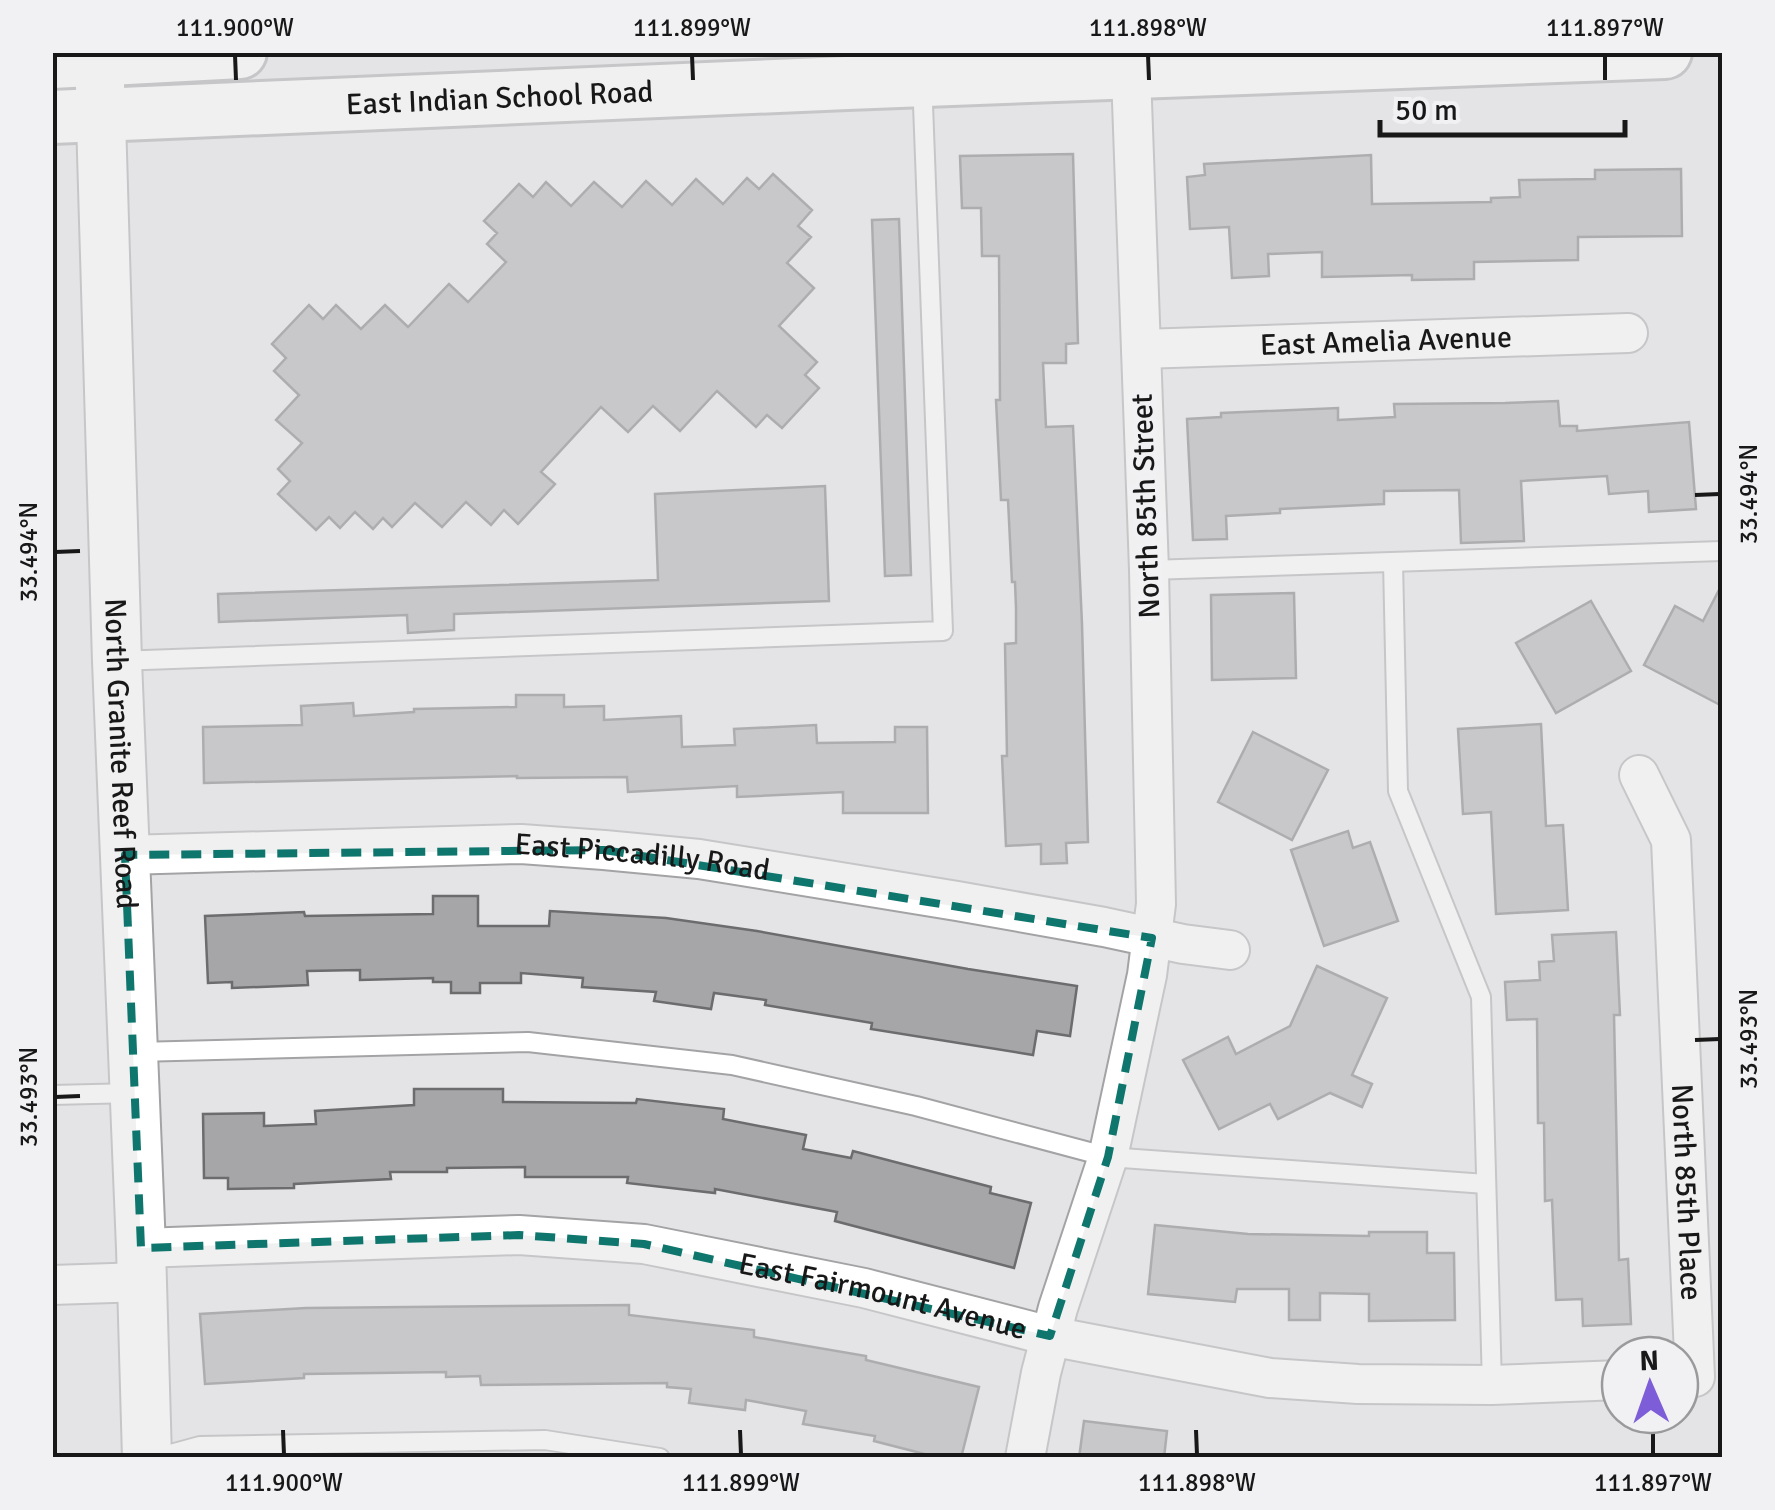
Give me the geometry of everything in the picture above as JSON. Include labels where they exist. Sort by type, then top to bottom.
[{"type":"main road","points":[[83,58],[240,52]]},
{"type":"main road","name":"East Indian School Road","points":[[77,115],[921,67],[1132,74],[1664,52]]},
{"type":"street","name":"North Granite Reef Road","points":[[83,58],[77,115],[117,661],[147,1458]]},
{"type":"street","name":"North 85th Street","points":[[1025,1458],[1050,1336],[1108,1157],[1148,976],[1156,904],[1132,74]]},
{"type":"street","name":"East Amelia Avenue","points":[[1141,349],[1628,333]]},
{"type":"street","name":"North 85th Place","points":[[1639,775],[1671,840],[1697,1335]]},
{"type":"street","name":"East Piccadilly Road","points":[[125,855],[521,844],[604,850],[699,859],[1152,938]]},
{"type":"street","points":[[1152,938],[1230,950]]},
{"type":"street","name":"East Fairmount Avenue","points":[[52,1285],[142,1265],[519,1236],[644,1244],[864,1288],[1050,1336],[1270,1378],[1358,1384],[1600,1381]]},
{"type":"lane","points":[[117,661],[943,631],[921,67]]},
{"type":"lane","points":[[1149,570],[1722,550]]},
{"type":"lane","points":[[1393,562],[1398,791],[1481,996],[1492,1384]]},
{"type":"lane","points":[[52,1095],[134,1072],[528,1042],[732,1064],[916,1106],[1108,1157],[1486,1184]]},
{"type":"lane","points":[[156,1458],[200,1446],[545,1440],[660,1458]]},
{"type":"highlighted area","points":[[604,850],[1152,938],[1108,1157],[1050,1336],[644,1244],[519,1235],[141,1248],[125,855]]},
{"type":"building","points":[[1073,154],[1078,343],[1066,344],[1066,363],[1043,363],[1046,427],[1073,426],[1088,842],[1066,843],[1067,863],[1041,864],[1041,844],[1006,846],[1002,756],[1007,756],[1005,644],[1016,643],[1016,608],[1008,500],[1001,500],[996,400],[1000,400],[999,256],[982,256],[981,208],[962,208],[960,156]]},
{"type":"building","points":[[1371,155],[1372,204],[1491,202],[1491,198],[1520,197],[1519,180],[1595,179],[1595,170],[1681,169],[1682,236],[1578,237],[1578,260],[1474,262],[1474,279],[1412,280],[1412,275],[1322,277],[1322,252],[1268,254],[1269,276],[1232,278],[1229,227],[1190,229],[1187,177],[1205,175],[1204,164]]},
{"type":"building","points":[[773,174],[812,210],[798,226],[811,237],[787,263],[814,288],[779,326],[817,362],[805,375],[819,388],[782,428],[767,415],[756,427],[717,391],[680,431],[653,406],[628,432],[601,407],[541,472],[555,484],[518,524],[504,510],[491,525],[466,502],[442,527],[415,503],[392,527],[383,518],[373,529],[355,512],[340,528],[329,517],[316,530],[278,494],[290,481],[278,469],[302,443],[276,420],[299,395],[274,371],[286,358],[272,344],[309,305],[323,319],[336,305],[361,329],[385,305],[408,327],[449,284],[468,302],[506,262],[487,244],[497,233],[484,221],[519,184],[533,197],[546,182],[571,206],[594,182],[622,207],[646,181],[672,205],[696,179],[723,204],[747,178],[759,189]]},
{"type":"building","points":[[899,219],[911,575],[885,576],[872,220]]},
{"type":"building","points":[[1558,401],[1560,426],[1577,426],[1577,431],[1689,422],[1696,509],[1649,512],[1648,491],[1609,494],[1607,476],[1521,481],[1524,541],[1461,543],[1459,490],[1384,491],[1384,504],[1226,516],[1227,539],[1193,540],[1187,419],[1221,417],[1221,413],[1338,408],[1338,420],[1395,417],[1394,404]]},
{"type":"building","points":[[825,486],[829,601],[454,614],[454,630],[408,633],[407,615],[219,622],[218,594],[658,580],[655,494]]},
{"type":"building","points":[[1722,584],[1722,706],[1644,665],[1675,606],[1703,621]]},
{"type":"building","points":[[1294,593],[1296,678],[1212,680],[1211,595]]},
{"type":"building","points":[[1591,601],[1631,671],[1556,713],[1516,643]]},
{"type":"building","points":[[516,695],[564,695],[564,707],[604,706],[604,720],[681,716],[682,747],[735,745],[734,729],[816,725],[817,743],[895,742],[895,727],[927,727],[928,813],[843,813],[843,792],[737,797],[737,786],[628,792],[627,777],[204,783],[203,727],[302,725],[301,706],[353,703],[354,716],[414,709],[516,707]]},
{"type":"building","points":[[1541,724],[1546,826],[1563,825],[1568,910],[1496,914],[1491,812],[1463,814],[1458,729]]},
{"type":"building","points":[[1253,732],[1328,770],[1292,840],[1218,802]]},
{"type":"building","points":[[1348,831],[1353,848],[1370,842],[1398,921],[1324,946],[1291,850]]},
{"type":"building","points":[[433,896],[478,896],[478,926],[549,926],[550,911],[666,918],[1077,986],[1070,1036],[1037,1031],[1033,1055],[871,1029],[872,1023],[765,1005],[766,1000],[714,993],[711,1009],[654,1001],[656,992],[582,987],[583,978],[521,973],[521,983],[480,983],[480,993],[451,993],[451,982],[433,982],[433,978],[360,980],[360,970],[307,971],[308,985],[232,988],[232,982],[208,983],[205,916],[304,912],[305,916],[433,914]]},
{"type":"building","points":[[1616,932],[1620,1015],[1614,1015],[1619,1260],[1628,1259],[1631,1324],[1583,1326],[1582,1299],[1556,1300],[1552,1200],[1545,1201],[1544,1123],[1538,1123],[1537,1019],[1507,1020],[1505,982],[1540,980],[1539,962],[1554,961],[1552,935]]},
{"type":"building","points":[[1317,966],[1387,998],[1352,1075],[1372,1084],[1362,1107],[1330,1093],[1278,1119],[1270,1104],[1219,1129],[1183,1060],[1228,1037],[1236,1054],[1290,1026]]},
{"type":"building","points":[[414,1089],[503,1089],[503,1102],[636,1103],[637,1099],[724,1109],[723,1119],[806,1135],[803,1149],[851,1158],[853,1151],[991,1187],[990,1193],[1031,1203],[1014,1268],[835,1221],[837,1212],[715,1189],[715,1193],[627,1183],[628,1177],[525,1177],[525,1167],[447,1168],[447,1172],[390,1172],[391,1179],[294,1184],[294,1188],[228,1189],[228,1178],[204,1178],[203,1114],[264,1113],[264,1126],[316,1124],[315,1111],[414,1105]]},
{"type":"building","points":[[1155,1225],[1248,1234],[1369,1236],[1369,1232],[1427,1232],[1427,1253],[1454,1253],[1455,1320],[1369,1321],[1369,1294],[1320,1293],[1320,1320],[1289,1320],[1289,1289],[1237,1289],[1235,1302],[1148,1294]]},
{"type":"building","points":[[629,1305],[629,1315],[754,1330],[754,1337],[866,1356],[866,1360],[979,1387],[961,1458],[940,1458],[874,1441],[875,1436],[803,1424],[806,1411],[746,1400],[745,1410],[689,1403],[691,1389],[667,1387],[667,1383],[481,1385],[480,1376],[446,1377],[446,1372],[304,1374],[304,1378],[205,1384],[200,1314],[306,1308]]},
{"type":"building","points":[[1084,1421],[1167,1431],[1164,1458],[1079,1458]]}]
